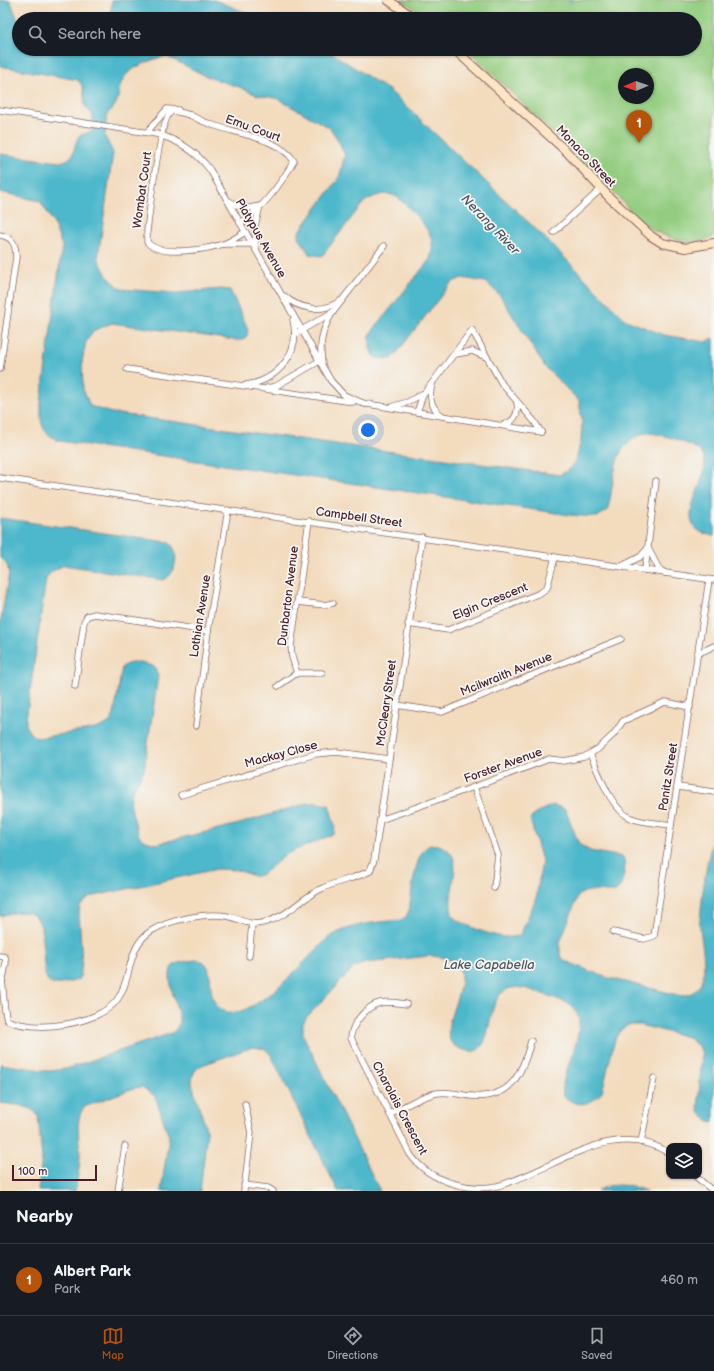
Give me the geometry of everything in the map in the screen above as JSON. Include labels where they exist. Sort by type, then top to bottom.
[{"type":"street","points":[[388,0],[406,12]]},
{"type":"street","name":"Monaco Street","points":[[462,56],[567,152],[601,188],[652,236],[662,242],[685,248],[714,243]]},
{"type":"street","name":"Emu Court","points":[[146,132],[168,108],[218,127],[266,142],[282,150],[292,159],[294,162],[287,173],[262,206],[254,215],[240,223]]},
{"type":"street","name":"Platypus Avenue","points":[[0,110],[162,135],[182,143],[196,153],[210,170],[320,360]]},
{"type":"street","name":"Emu Court","points":[[162,135],[165,119],[170,113],[177,112],[192,116]]},
{"type":"street","name":"Wombat Court","points":[[162,135],[157,155],[146,231],[148,243],[156,248],[177,251],[222,244],[252,244]]},
{"type":"street","points":[[554,232],[601,188]]},
{"type":"street","points":[[225,197],[232,204],[242,208],[252,209],[262,206]]},
{"type":"street","points":[[256,251],[255,226],[262,206]]},
{"type":"street","name":"Wombat Court","points":[[222,244],[245,232]]},
{"type":"street","points":[[0,235],[11,239],[14,242],[16,257],[0,369]]},
{"type":"street","points":[[365,404],[342,394],[333,385],[320,360],[322,333],[334,311],[384,246]]},
{"type":"street","points":[[280,292],[289,300],[310,309],[330,306],[345,297]]},
{"type":"street","points":[[238,385],[258,382],[278,371],[290,354],[295,334],[290,309]]},
{"type":"street","points":[[295,334],[334,311]]},
{"type":"street","points":[[127,369],[388,407],[417,412],[447,417],[501,425],[541,432],[532,419],[516,403],[502,384],[487,358],[477,336],[472,330],[421,398],[417,412]]},
{"type":"street","points":[[454,356],[461,351],[470,350],[480,353],[487,358]]},
{"type":"street","points":[[262,389],[276,386],[320,360]]},
{"type":"street","points":[[434,382],[430,392],[432,403],[439,413],[447,417]]},
{"type":"street","points":[[388,407],[408,402],[427,390]]},
{"type":"street","points":[[501,425],[509,423],[515,418],[518,408],[516,403]]},
{"type":"street","name":"Campbell Street","points":[[0,478],[422,537],[712,580]]},
{"type":"street","points":[[645,570],[656,481]]},
{"type":"street","name":"Lothian Avenue","points":[[196,726],[208,630],[228,510]]},
{"type":"street","name":"Dunbarton Avenue","points":[[297,673],[292,657],[292,646],[309,521]]},
{"type":"street","name":"McCleary Street","points":[[252,924],[282,916],[322,888],[370,871],[374,860],[422,537]]},
{"type":"street","points":[[620,567],[631,563],[640,557],[648,548]]},
{"type":"street","points":[[648,548],[659,569],[666,573]]},
{"type":"street","name":"Elgin Crescent","points":[[408,624],[448,630],[540,593],[547,588],[555,557]]},
{"type":"street","name":"Panitz Street","points":[[613,932],[644,939],[654,936],[678,787],[697,654],[712,580]]},
{"type":"street","points":[[298,602],[325,605],[332,603]]},
{"type":"street","points":[[75,686],[84,622],[87,616],[95,614],[208,630]]},
{"type":"street","name":"Mcilwraith Avenue","points":[[396,705],[442,712],[621,639]]},
{"type":"street","points":[[697,654],[714,646]]},
{"type":"street","points":[[278,686],[297,673],[322,673]]},
{"type":"street","name":"Forster Avenue","points":[[380,820],[549,759],[564,761],[584,757],[590,754],[613,735],[623,721],[665,702],[690,707]]},
{"type":"street","name":"Mackay Close","points":[[181,795],[315,754],[337,752],[389,759]]},
{"type":"street","points":[[590,754],[614,803],[622,813],[639,820],[671,824]]},
{"type":"street","points":[[474,787],[498,856],[494,888]]},
{"type":"street","points":[[678,787],[714,792]]},
{"type":"street","points":[[0,972],[2,979],[4,1012],[7,1020],[15,1024],[55,1027],[73,1023],[102,1012],[116,1000],[125,984],[132,955],[140,939],[152,930],[165,924],[211,914],[229,916],[252,924],[249,956]]},
{"type":"street","points":[[0,956],[5,957],[6,960],[2,979]]},
{"type":"street","name":"Charolais Crescent","points":[[406,1004],[385,1002],[372,1006],[354,1025],[351,1034],[354,1045],[410,1154],[422,1168],[445,1182],[472,1188],[489,1187],[506,1183],[600,1144],[620,1141],[641,1142],[666,1152]]},
{"type":"street","points":[[390,1114],[424,1097],[439,1092],[478,1097],[492,1094],[504,1089],[513,1083],[522,1070],[531,1041]]},
{"type":"street","points":[[641,1142],[654,1078]]},
{"type":"street","points":[[245,1104],[251,1133],[244,1188],[268,1188],[273,1191]]},
{"type":"street","points":[[118,1191],[125,1146]]},
{"type":"street","points":[[699,1179],[713,1191]]},
{"type":"green space","points":[[402,0],[714,0],[714,236],[708,239],[688,241],[674,239],[661,234],[653,230],[639,219],[613,191],[474,56],[702,56],[702,12],[420,12]]},
{"type":"water","name":"Nerang River","points":[[0,0],[10,0],[15,12],[12,12],[12,56],[166,56],[337,56],[390,91],[543,236],[626,320],[664,335],[706,342],[714,338],[714,536],[699,531],[692,523],[691,513],[705,466],[703,455],[686,443],[653,433],[639,435],[631,440],[620,454],[615,467],[607,511],[597,517],[570,515],[59,441],[52,437],[42,426],[41,402],[62,246],[53,222],[40,201],[0,192],[0,154],[59,162],[65,161],[72,156],[79,136],[92,131],[93,115],[85,106],[83,87],[78,80],[0,66]],"holes":[[[166,56],[208,77],[239,87],[257,95],[276,98],[330,128],[338,140],[345,155],[339,178],[299,232],[299,237],[309,254],[322,256],[363,203],[382,194],[399,198],[428,231],[432,244],[430,259],[370,334],[370,349],[376,358],[392,359],[451,283],[462,278],[486,282],[501,297],[545,367],[579,401],[582,420],[581,440],[577,456],[572,467],[560,475],[112,413],[90,406],[83,389],[82,362],[86,342],[93,331],[112,323],[234,340],[243,340],[247,336],[248,329],[230,290],[221,289],[176,293],[121,289],[107,276],[98,258],[113,153],[105,136],[107,114],[116,104],[121,83],[124,78],[131,70],[149,61]]]},
{"type":"water","points":[[112,0],[214,0],[245,12],[111,12]]},
{"type":"water","points":[[0,518],[167,542],[174,549],[176,561],[174,568],[172,573],[163,580],[64,565],[51,572],[46,579],[26,720],[28,731],[37,738],[101,727],[109,723],[114,715],[122,667],[129,663],[142,663],[155,667],[158,676],[144,770],[132,792],[130,804],[138,834],[143,840],[156,844],[239,824],[308,803],[329,805],[335,826],[334,834],[287,854],[261,875],[254,876],[237,870],[217,869],[90,897],[80,906],[79,912],[82,962],[80,978],[78,980],[63,984],[50,983],[45,975],[41,927],[38,920],[30,913],[25,912],[0,916],[0,626],[9,572],[7,565],[0,558]]},
{"type":"water","name":"Lake Capabella","points":[[553,805],[565,809],[579,844],[590,851],[623,857],[625,865],[624,875],[620,886],[616,891],[592,891],[585,892],[578,896],[560,942],[560,955],[565,961],[605,977],[682,996],[692,993],[699,987],[702,979],[704,958],[700,927],[701,910],[709,855],[714,840],[714,1123],[702,1116],[698,1109],[702,1053],[699,1047],[688,1037],[640,1025],[628,1025],[620,1031],[615,1039],[602,1092],[598,1097],[588,1103],[583,1104],[573,1102],[568,1099],[563,1095],[563,1085],[578,1036],[579,1024],[577,1014],[571,1006],[537,992],[516,987],[503,992],[495,1003],[488,1032],[483,1044],[475,1051],[461,1049],[455,1046],[451,1042],[448,1031],[461,977],[458,967],[448,959],[429,956],[367,963],[354,967],[306,1018],[303,1024],[303,1035],[380,1191],[338,1191],[271,1055],[265,1049],[253,1047],[202,1065],[193,1075],[192,1084],[207,1132],[200,1191],[161,1191],[169,1137],[155,1096],[142,1087],[134,1088],[84,1107],[78,1124],[80,1160],[75,1191],[38,1191],[42,1158],[38,1115],[34,1111],[25,1107],[0,1103],[0,1064],[49,1071],[66,1069],[172,1033],[177,1028],[179,1016],[170,976],[171,969],[174,965],[179,963],[200,960],[206,964],[209,972],[211,991],[219,1008],[228,1012],[240,1011],[253,1006],[281,984],[328,938],[346,929],[372,923],[400,920],[406,917],[409,910],[417,863],[425,848],[431,845],[443,847],[450,853],[454,860],[455,869],[451,909],[454,918],[468,926],[496,936],[513,937],[520,935],[536,899],[542,861],[530,819],[537,812]]},
{"type":"water","points":[[608,1186],[631,1186],[646,1191],[597,1191]]},
{"type":"place","name":"Albert Park","points":[[639,143]]}]
